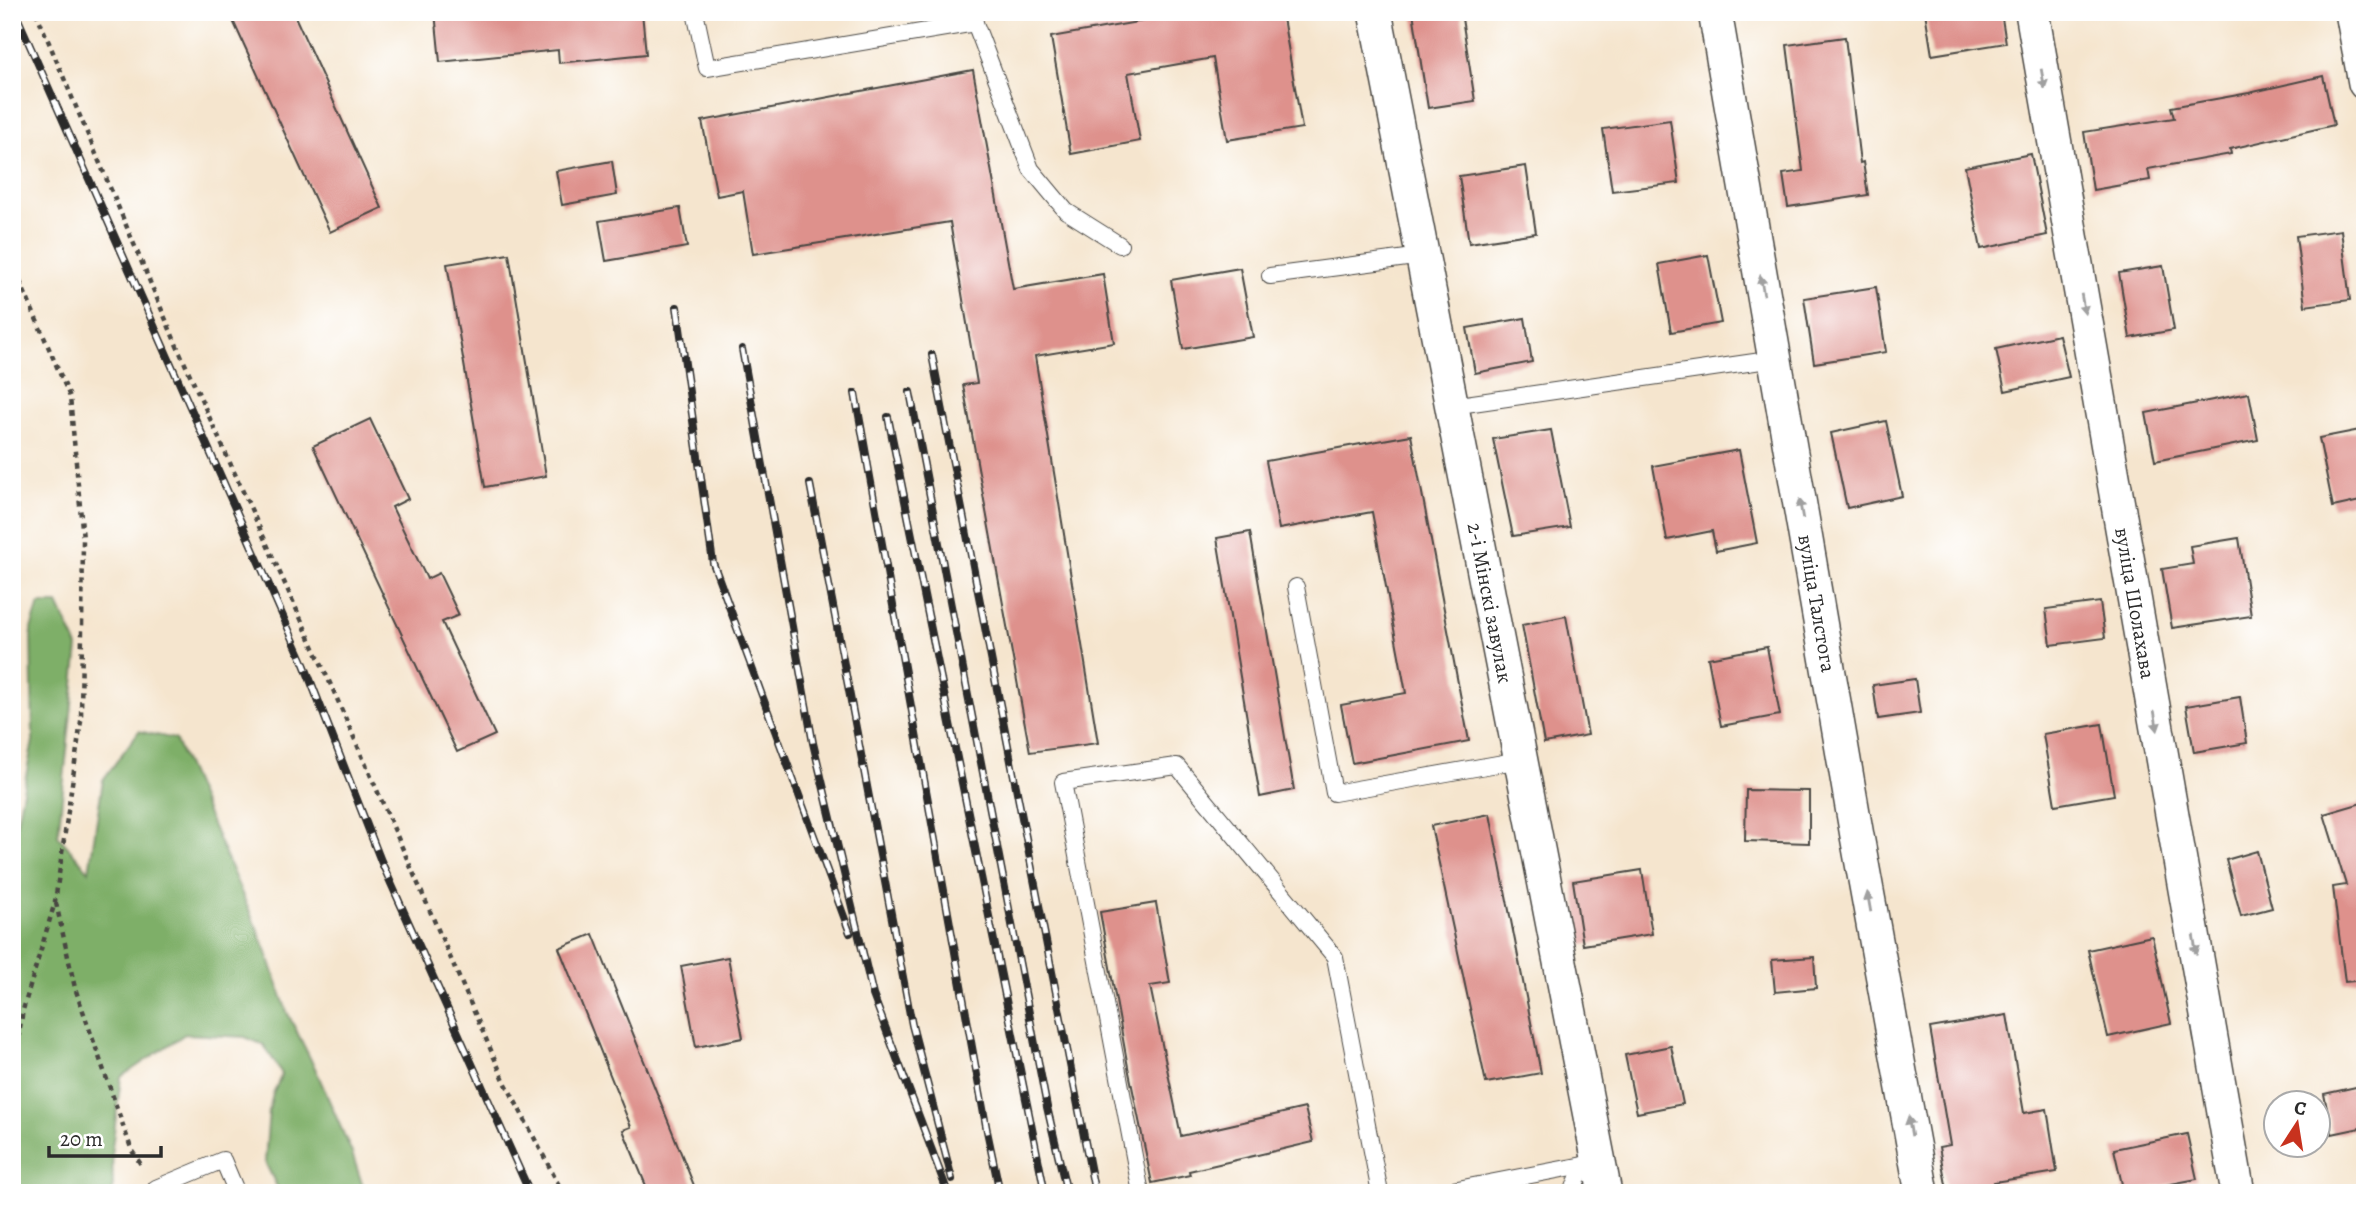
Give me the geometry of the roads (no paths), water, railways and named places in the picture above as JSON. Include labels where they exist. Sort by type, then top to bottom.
[{"type":"street","name":"2-і Мінскі завулак","points":[[1375,12],[1521,760],[1596,1174]]},
{"type":"street","name":"вуліца Талстога","points":[[1716,12],[1855,822],[1922,1193]]},
{"type":"street","name":"вуліца Шолахава","points":[[2032,12],[2238,1193]]},
{"type":"street","points":[[2352,12],[2365,83]]},
{"type":"lane","points":[[695,12],[706,68],[974,18],[1031,169],[1066,211],[1120,245]]},
{"type":"lane","points":[[1270,276],[1422,256]]},
{"type":"lane","points":[[1452,406],[1775,359]]},
{"type":"lane","points":[[1296,587],[1334,793],[1521,760]]},
{"type":"lane","points":[[1141,1193],[1063,782],[1177,766],[1335,957],[1380,1193]]},
{"type":"lane","points":[[156,1188],[223,1160],[237,1193]]},
{"type":"lane","points":[[1443,1192],[1596,1174]]},
{"type":"lane","points":[[1572,1193],[1596,1174]]},
{"type":"railway","points":[[15,12],[304,664],[381,861],[530,1193]]},
{"type":"railway","points":[[677,307],[713,563],[850,933]]},
{"type":"railway","points":[[742,349],[813,743],[873,995],[948,1193]]},
{"type":"railway","points":[[932,355],[1095,1193]]},
{"type":"railway","points":[[910,392],[1047,1107],[1067,1193]]},
{"type":"railway","points":[[855,393],[1000,1193]]},
{"type":"railway","points":[[888,417],[1045,1193]]},
{"type":"railway","points":[[810,484],[912,1025],[952,1179]]}]
